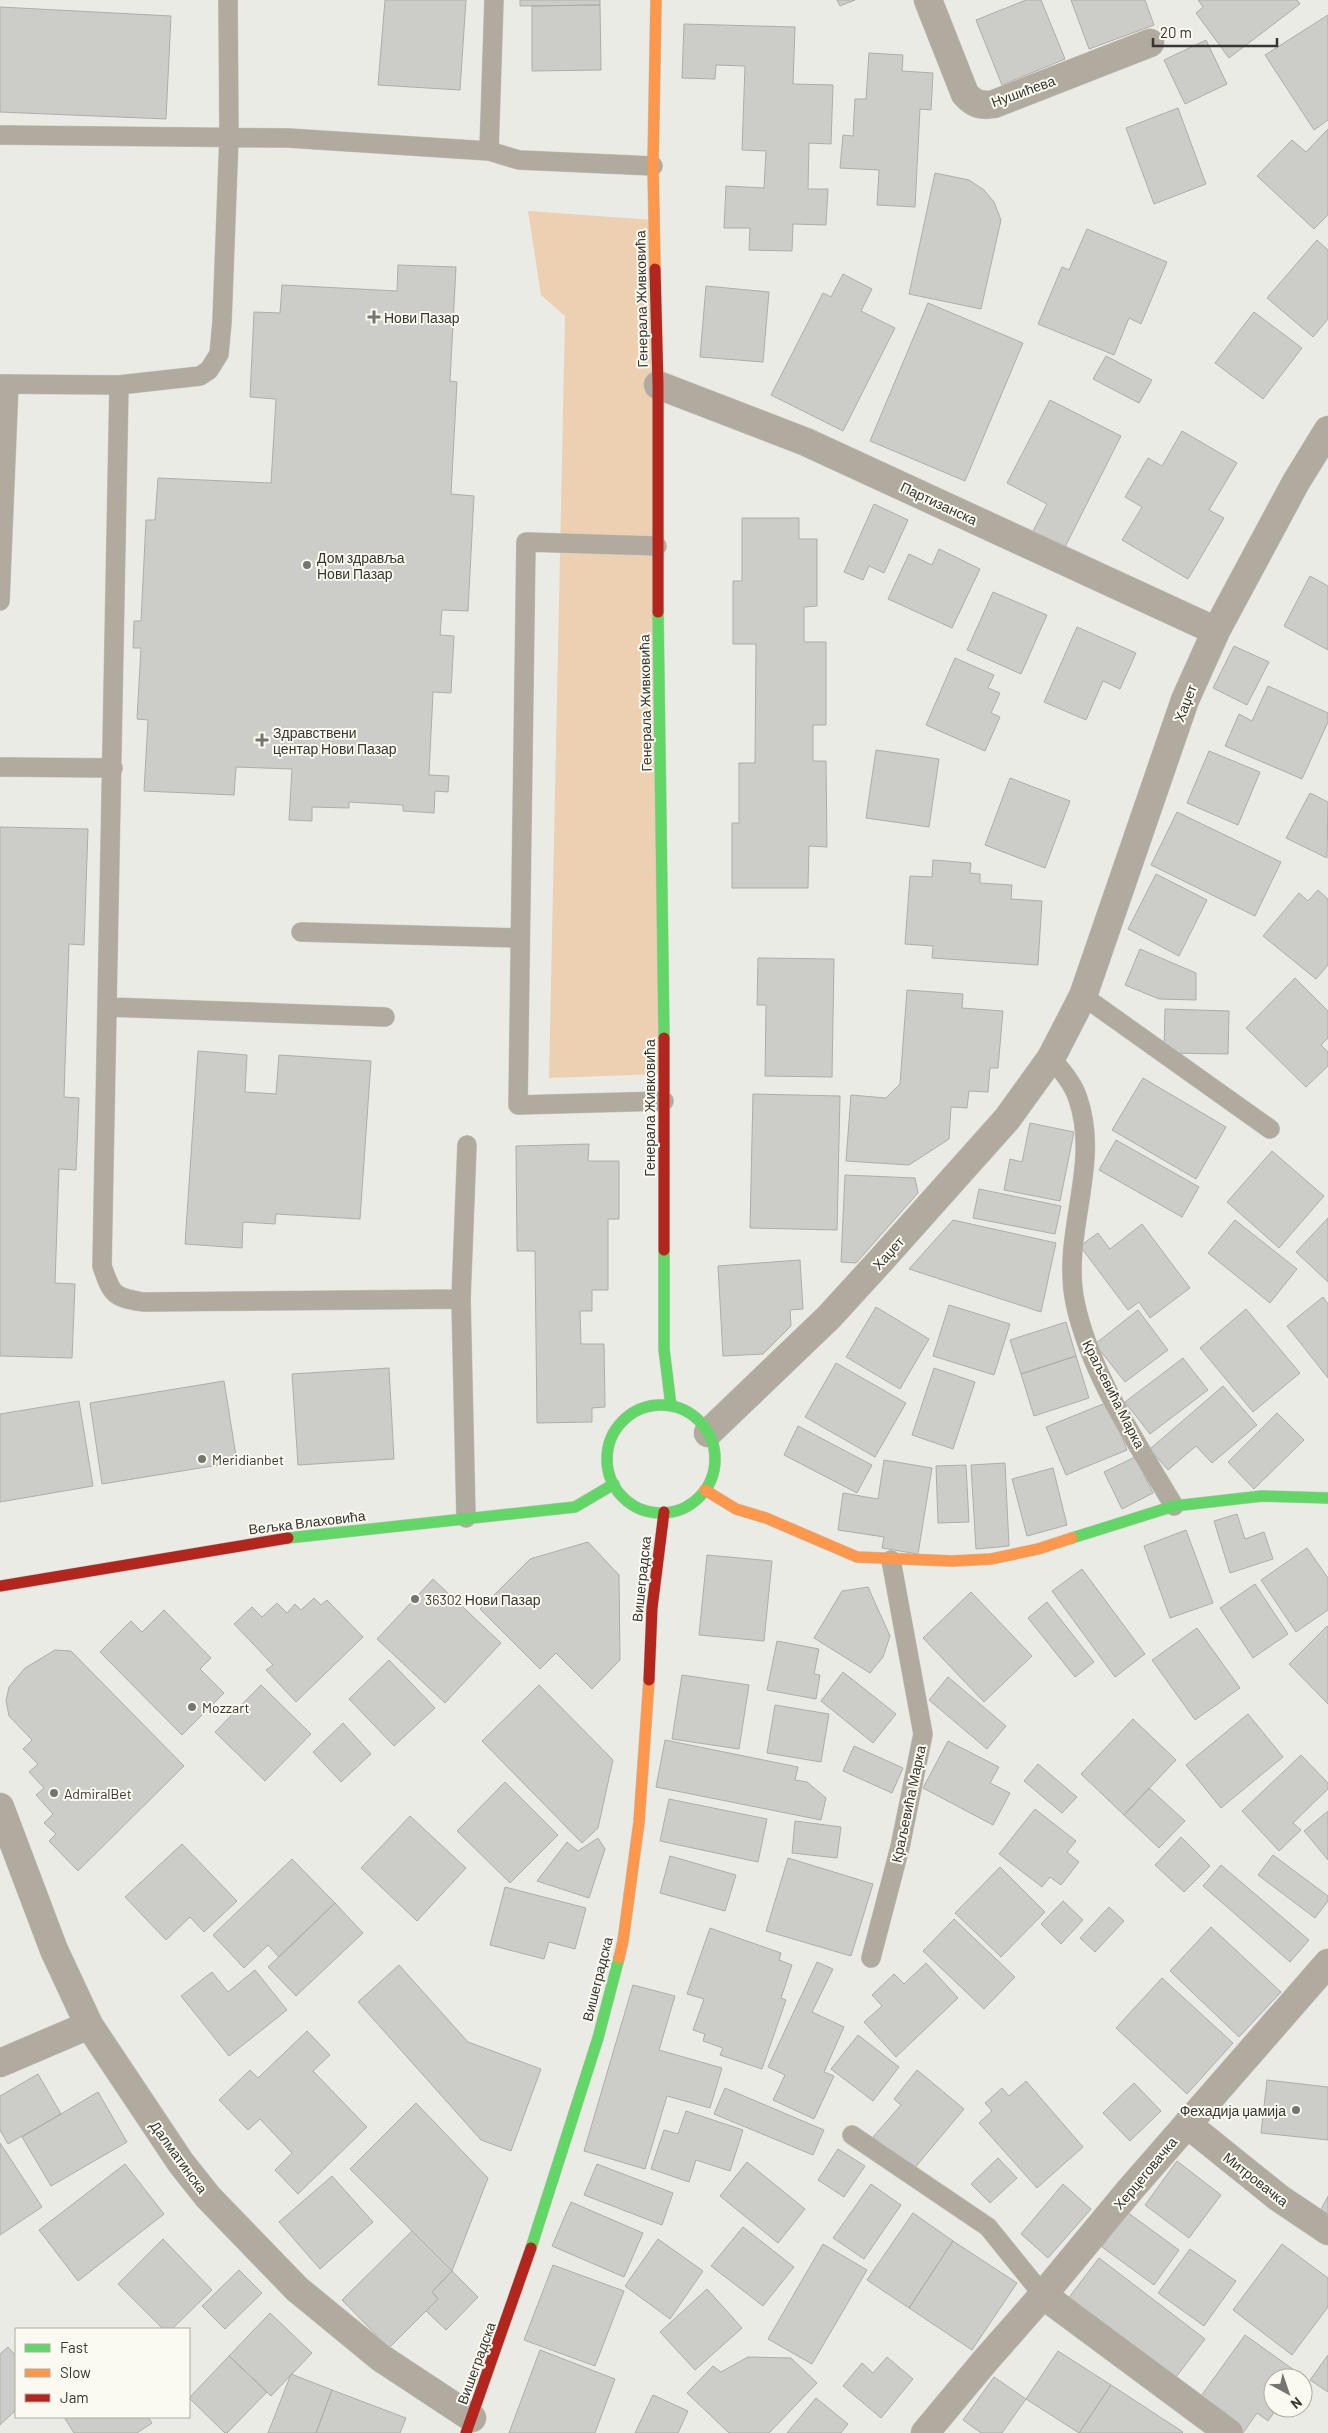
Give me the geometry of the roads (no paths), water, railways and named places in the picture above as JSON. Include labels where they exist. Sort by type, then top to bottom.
[{"type":"street","name":"Генерала Живковића","points":[[656,0],[653,166],[658,385],[657,546],[664,1101],[664,1350],[671,1406]]},
{"type":"street","name":"Нушићева","points":[[928,0],[965,94],[973,102],[983,106],[994,104],[1150,43]]},
{"type":"street","name":"Партизанска","points":[[658,385],[806,442],[1216,631]]},
{"type":"street","name":"Хаџет","points":[[708,1433],[828,1317],[882,1259],[1007,1119],[1052,1058],[1083,996],[1185,700],[1216,631],[1296,482],[1328,430]]},
{"type":"street","points":[[659,1405],[682,1409],[693,1415],[708,1433],[715,1456],[714,1468],[705,1490],[687,1506],[664,1512],[652,1512],[630,1502],[614,1484],[607,1461],[612,1438],[618,1427],[636,1411],[659,1405]]},
{"type":"street","name":"Вељка Влаховића","points":[[0,1586],[273,1540],[576,1507],[614,1484]]},
{"type":"street","points":[[705,1490],[736,1509],[766,1518],[858,1557],[891,1560],[952,1561],[991,1559],[1038,1549],[1174,1506],[1262,1496],[1328,1498]]},
{"type":"street","name":"Вишеградска","points":[[469,2426],[510,2312],[598,2038],[623,1941],[639,1822],[647,1719],[652,1608],[664,1512]]},
{"type":"street","name":"Далматинска","points":[[0,1808],[54,1950],[89,2025],[181,2163],[208,2197],[297,2290],[338,2326],[417,2384],[469,2426]]},
{"type":"street","name":"Херцеговачка","points":[[925,2433],[1187,2124],[1328,1963]]},
{"type":"street","points":[[0,2062],[89,2025]]},
{"type":"street","name":"Митровачка","points":[[1187,2124],[1279,2198],[1328,2231]]},
{"type":"street","points":[[1043,2295],[1229,2433]]},
{"type":"lane","points":[[0,601],[5,384],[119,386],[200,376],[209,370],[219,354],[222,322],[229,137],[228,0]]},
{"type":"lane","points":[[489,151],[494,0]]},
{"type":"lane","points":[[0,135],[288,138],[489,151],[519,160],[653,166]]},
{"type":"lane","points":[[119,386],[102,1266],[110,1290],[124,1298],[143,1302],[461,1299]]},
{"type":"lane","points":[[657,546],[526,542],[518,1105],[664,1101]]},
{"type":"lane","points":[[0,767],[113,768]]},
{"type":"lane","points":[[301,932],[520,938]]},
{"type":"lane","points":[[1083,996],[1270,1129]]},
{"type":"lane","points":[[108,1007],[385,1017]]},
{"type":"lane","name":"Краљевића Марка","points":[[1052,1058],[1067,1078],[1078,1098],[1085,1126],[1086,1154],[1074,1238],[1072,1275],[1082,1329],[1098,1367],[1131,1432],[1174,1506]]},
{"type":"lane","points":[[466,1518],[461,1299],[467,1145]]},
{"type":"lane","name":"Краљевића Марка","points":[[870,1958],[900,1847],[923,1734],[891,1560]]},
{"type":"lane","points":[[852,2135],[988,2227],[1043,2295]]},
{"type":"place","name":"Нови Пазар","points":[[374,317]]},
{"type":"place","name":"Дом здравља Нови Пазар","points":[[307,565]]},
{"type":"place","name":"Здравствени центар Нови Пазар","points":[[262,740]]},
{"type":"place","name":"Meridianbet","points":[[202,1459]]},
{"type":"place","name":"36302 Нови Пазар","points":[[415,1599]]},
{"type":"place","name":"Mozzart","points":[[192,1707]]},
{"type":"place","name":"AdmiralBet","points":[[54,1793]]},
{"type":"place","name":"Фехадија џамија","points":[[1296,2110]]}]
